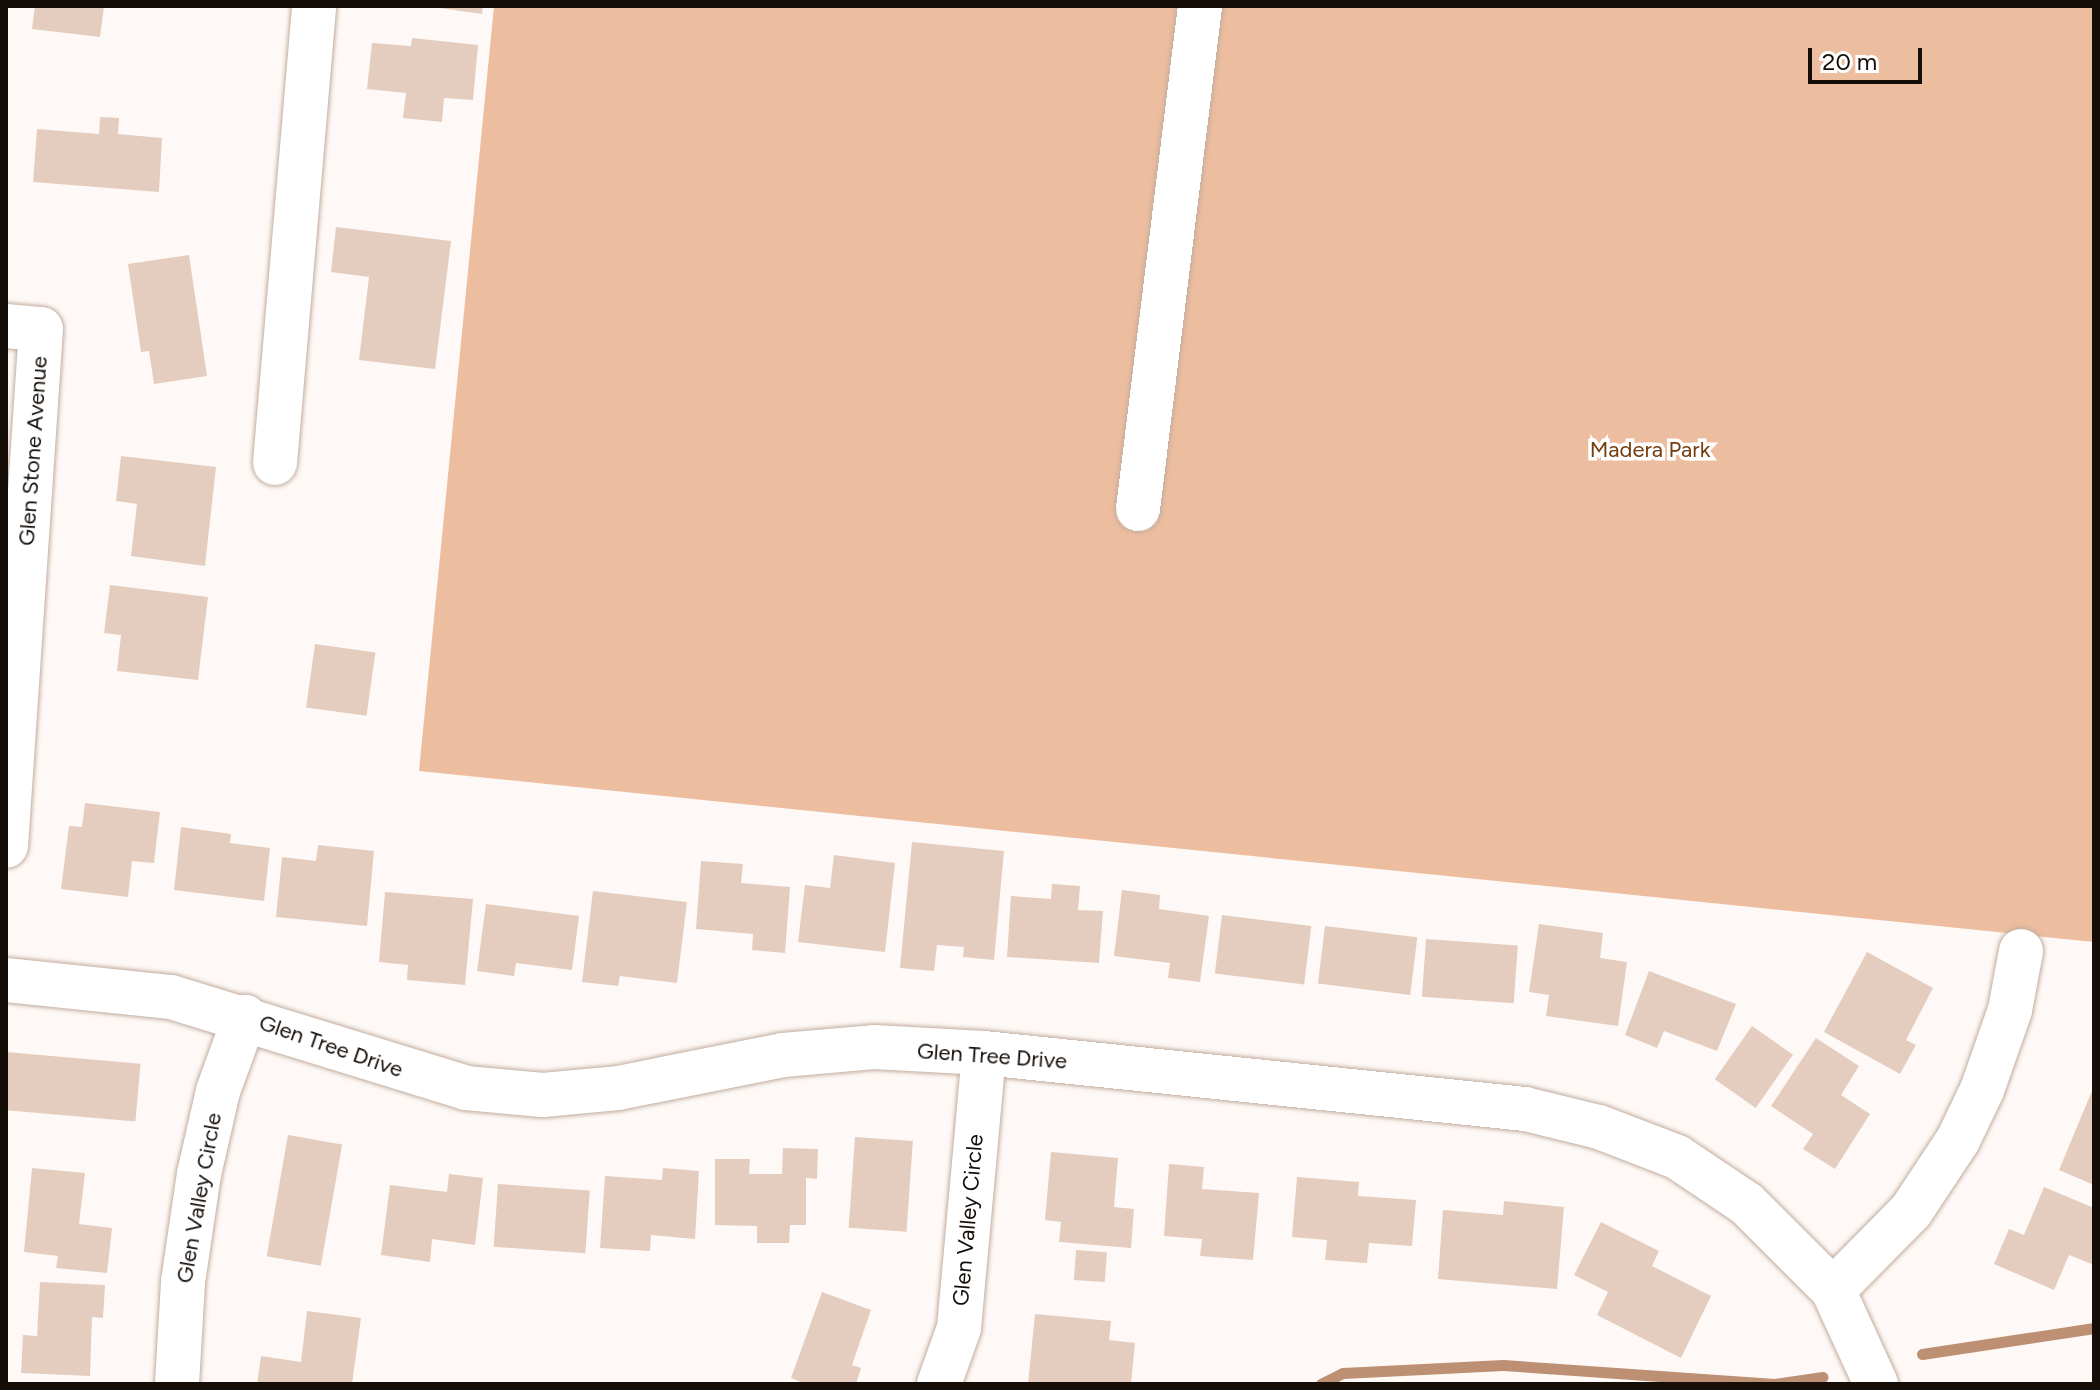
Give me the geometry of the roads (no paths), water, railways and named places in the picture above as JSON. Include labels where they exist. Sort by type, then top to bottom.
[{"type":"street","points":[[275,463],[314,6]]},
{"type":"street","points":[[1138,509],[1200,6]]},
{"type":"street","name":"Glen Stone Avenue","points":[[6,326],[41,329],[6,846]]},
{"type":"street","points":[[1833,1290],[1911,1211],[1958,1140],[2010,1010],[2021,951]]},
{"type":"street","name":"Glen Tree Drive","points":[[6,980],[171,997],[245,1017],[388,1068],[466,1088],[543,1095],[618,1088],[783,1055],[874,1047],[984,1053],[1466,1102],[1599,1127],[1677,1157],[1747,1204],[1833,1290],[1876,1384]]},
{"type":"street","name":"Glen Valley Circle","points":[[177,1384],[183,1282],[199,1174],[218,1091],[245,1017]]},
{"type":"street","name":"Glen Valley Circle","points":[[939,1384],[959,1328],[984,1053]]},
{"type":"waterway","points":[[1922,1354],[2094,1328]]},
{"type":"waterway","points":[[1321,1384],[1343,1373],[1503,1365],[1774,1384],[1822,1377]]},
{"type":"park label","name":"Madera Park","points":[[1650,450]]}]
